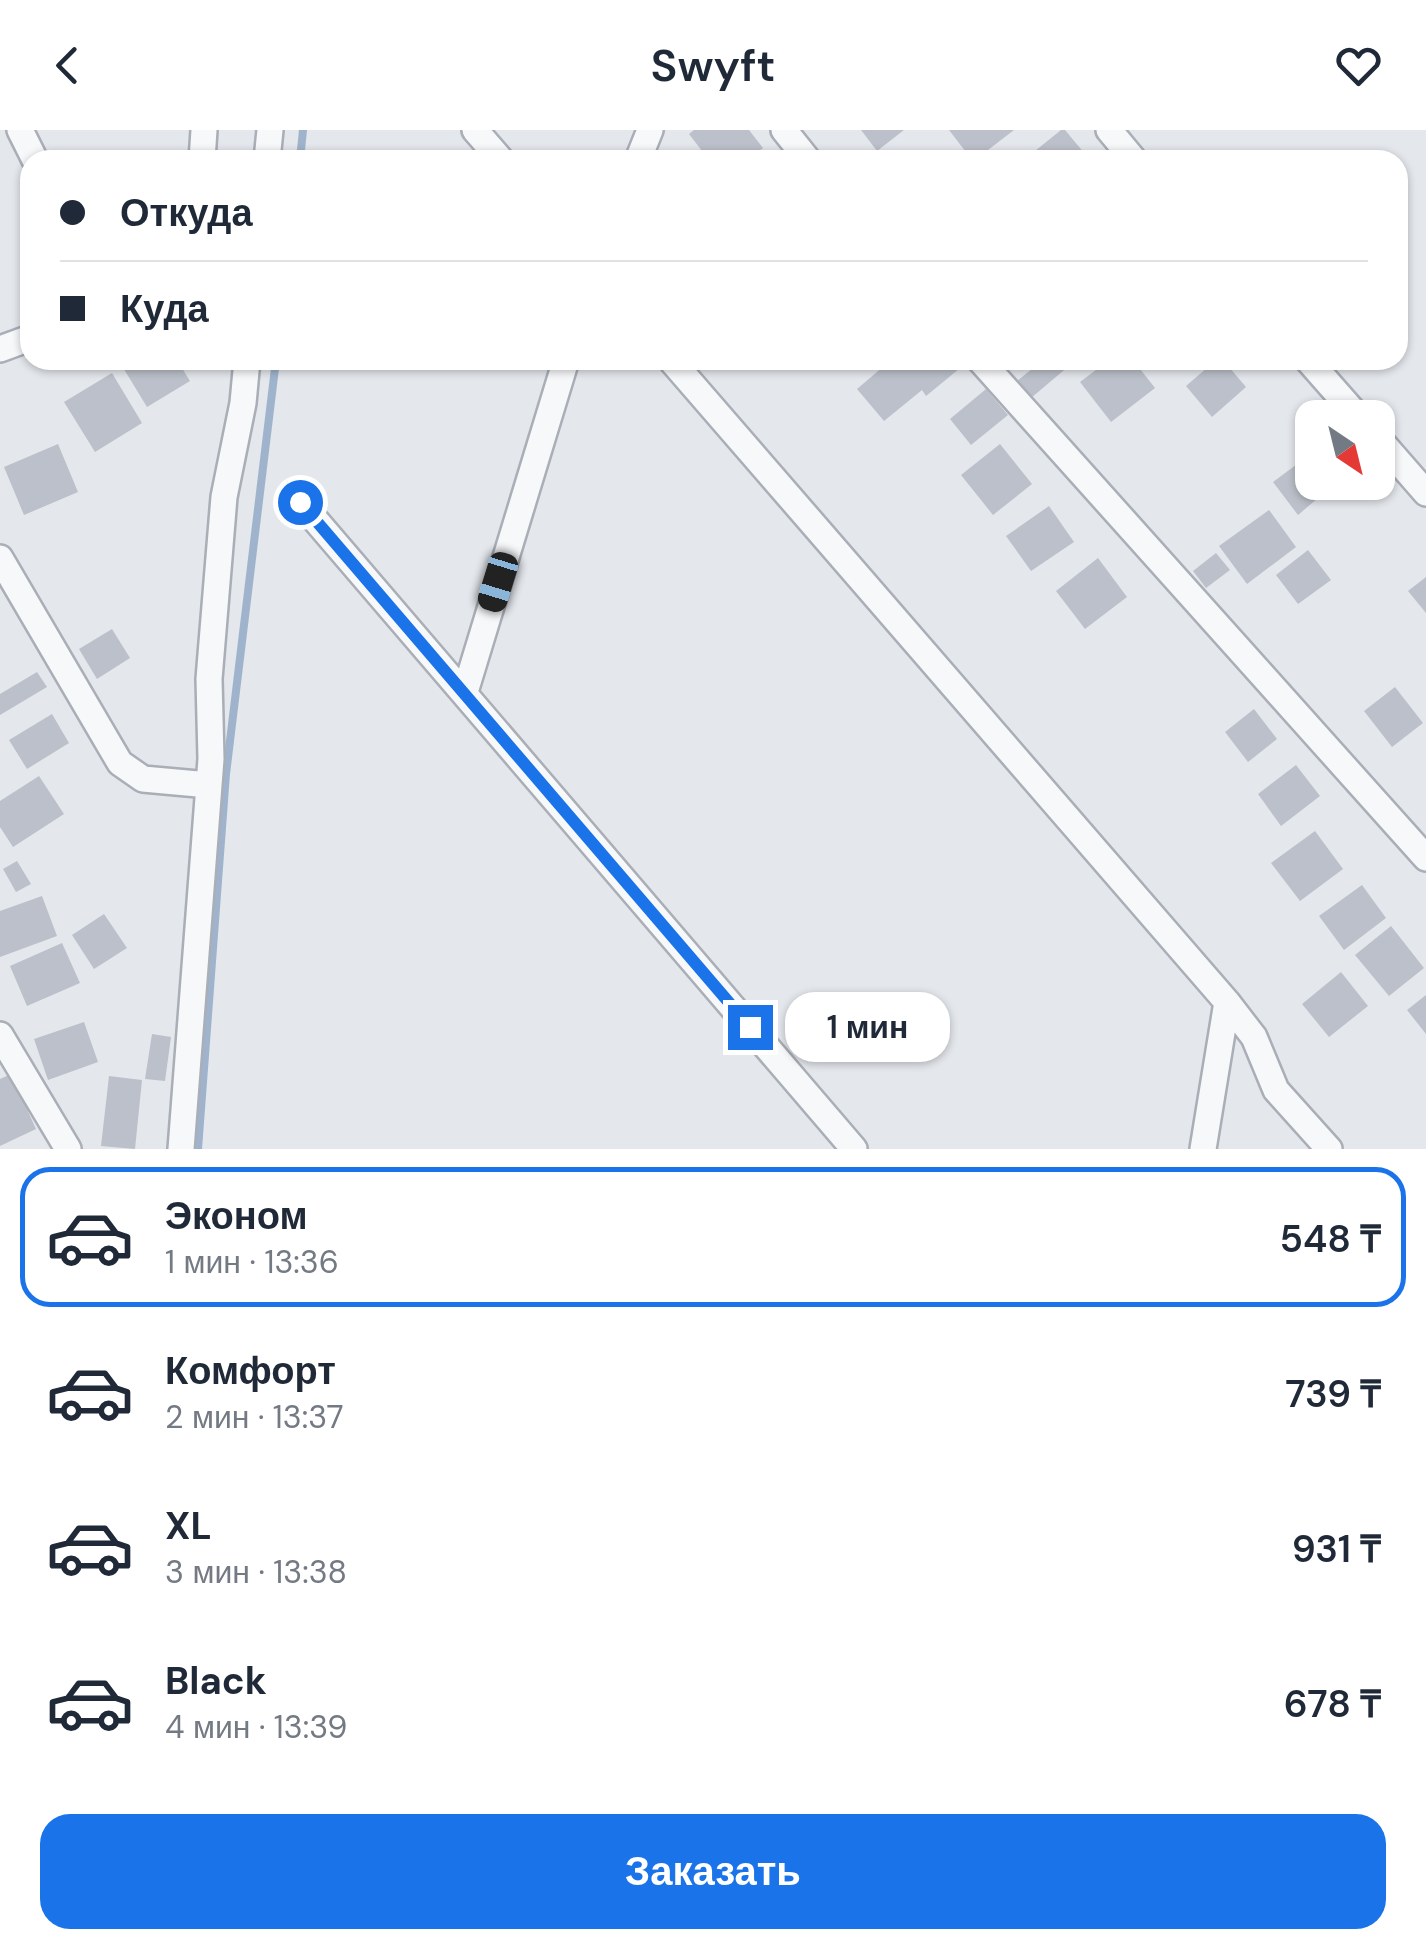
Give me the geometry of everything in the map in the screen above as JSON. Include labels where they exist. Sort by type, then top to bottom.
[{"type":"street","points":[[475,130],[492,150]]},
{"type":"street","points":[[784,130],[800,150]]},
{"type":"street","points":[[1108,130],[1125,150]]},
{"type":"street","points":[[181,1149],[209,785],[209,679],[224,498],[247,370]]},
{"type":"street","points":[[465,692],[563,370]]},
{"type":"street","points":[[680,370],[1227,1002],[1254,1037],[1276,1090],[1329,1149]]},
{"type":"street","points":[[989,370],[1426,858]]},
{"type":"street","points":[[1317,370],[1343,400]]},
{"type":"street","points":[[1395,457],[1426,493]]},
{"type":"street","points":[[300,502],[854,1149]]},
{"type":"street","points":[[0,558],[120,763],[143,779],[209,785]]},
{"type":"street","points":[[1204,1149],[1227,1002]]},
{"type":"street","points":[[0,1035],[68,1149]]},
{"type":"building","points":[[694,130],[749,130],[763,148],[701,150],[689,134]]},
{"type":"building","points":[[861,130],[904,130],[878,150]]},
{"type":"building","points":[[949,130],[1014,130],[988,150],[964,150]]},
{"type":"building","points":[[1065,130],[1082,150],[1036,150]]},
{"type":"building","points":[[124,370],[183,370],[190,381],[147,407]]},
{"type":"building","points":[[879,370],[958,370],[926,396],[922,390],[884,421],[857,389]]},
{"type":"building","points":[[1031,370],[1064,370],[1031,398],[1017,381]]},
{"type":"building","points":[[1096,370],[1141,370],[1155,388],[1111,422],[1080,382]]},
{"type":"building","points":[[1204,370],[1232,370],[1246,387],[1212,417],[1186,386]]},
{"type":"building","points":[[112,373],[142,423],[95,452],[64,402]]},
{"type":"building","points":[[986,389],[1008,415],[971,445],[950,419]]},
{"type":"building","points":[[58,444],[78,492],[24,515],[4,467]]},
{"type":"building","points":[[1000,444],[1032,484],[993,515],[961,475]]},
{"type":"building","points":[[1295,466],[1295,500],[1316,500],[1298,515],[1273,482]]},
{"type":"building","points":[[1049,506],[1074,542],[1031,571],[1006,536]]},
{"type":"building","points":[[1269,510],[1296,547],[1247,584],[1219,546]]},
{"type":"building","points":[[1308,550],[1331,580],[1298,604],[1276,575]]},
{"type":"building","points":[[1216,553],[1230,570],[1206,588],[1193,571]]},
{"type":"building","points":[[1098,558],[1127,597],[1085,629],[1056,591]]},
{"type":"building","points":[[1426,577],[1426,613],[1408,591]]},
{"type":"building","points":[[112,629],[130,658],[97,679],[79,649]]},
{"type":"building","points":[[37,672],[47,687],[0,715],[0,694]]},
{"type":"building","points":[[1395,687],[1423,723],[1392,747],[1364,711]]},
{"type":"building","points":[[1254,709],[1277,739],[1248,762],[1225,732]]},
{"type":"building","points":[[52,714],[69,743],[27,769],[9,740]]},
{"type":"building","points":[[1296,765],[1320,796],[1281,826],[1258,794]]},
{"type":"building","points":[[39,776],[64,814],[13,847],[0,827],[0,801]]},
{"type":"building","points":[[1315,831],[1343,869],[1300,901],[1271,863]]},
{"type":"building","points":[[17,861],[31,884],[16,892],[3,869]]},
{"type":"building","points":[[1362,885],[1386,918],[1344,950],[1319,916]]},
{"type":"building","points":[[42,896],[57,936],[0,957],[0,911]]},
{"type":"building","points":[[104,914],[127,948],[94,969],[72,935]]},
{"type":"building","points":[[1391,926],[1424,968],[1389,996],[1355,955]]},
{"type":"building","points":[[62,943],[80,983],[27,1006],[10,966]]},
{"type":"building","points":[[1341,972],[1368,1006],[1329,1037],[1302,1004]]},
{"type":"building","points":[[1426,995],[1426,1034],[1407,1010]]},
{"type":"building","points":[[84,1022],[98,1062],[48,1080],[34,1039]]},
{"type":"building","points":[[152,1034],[171,1037],[165,1081],[145,1079]]},
{"type":"building","points":[[11,1074],[36,1129],[0,1146],[0,1079]]},
{"type":"building","points":[[109,1076],[142,1080],[135,1149],[101,1146]]},
{"type":"waterway","points":[[301,150],[303,130]]},
{"type":"waterway","points":[[198,1149],[226,774],[275,370]]},
{"type":"route","points":[[300,502],[750,1027]]}]
